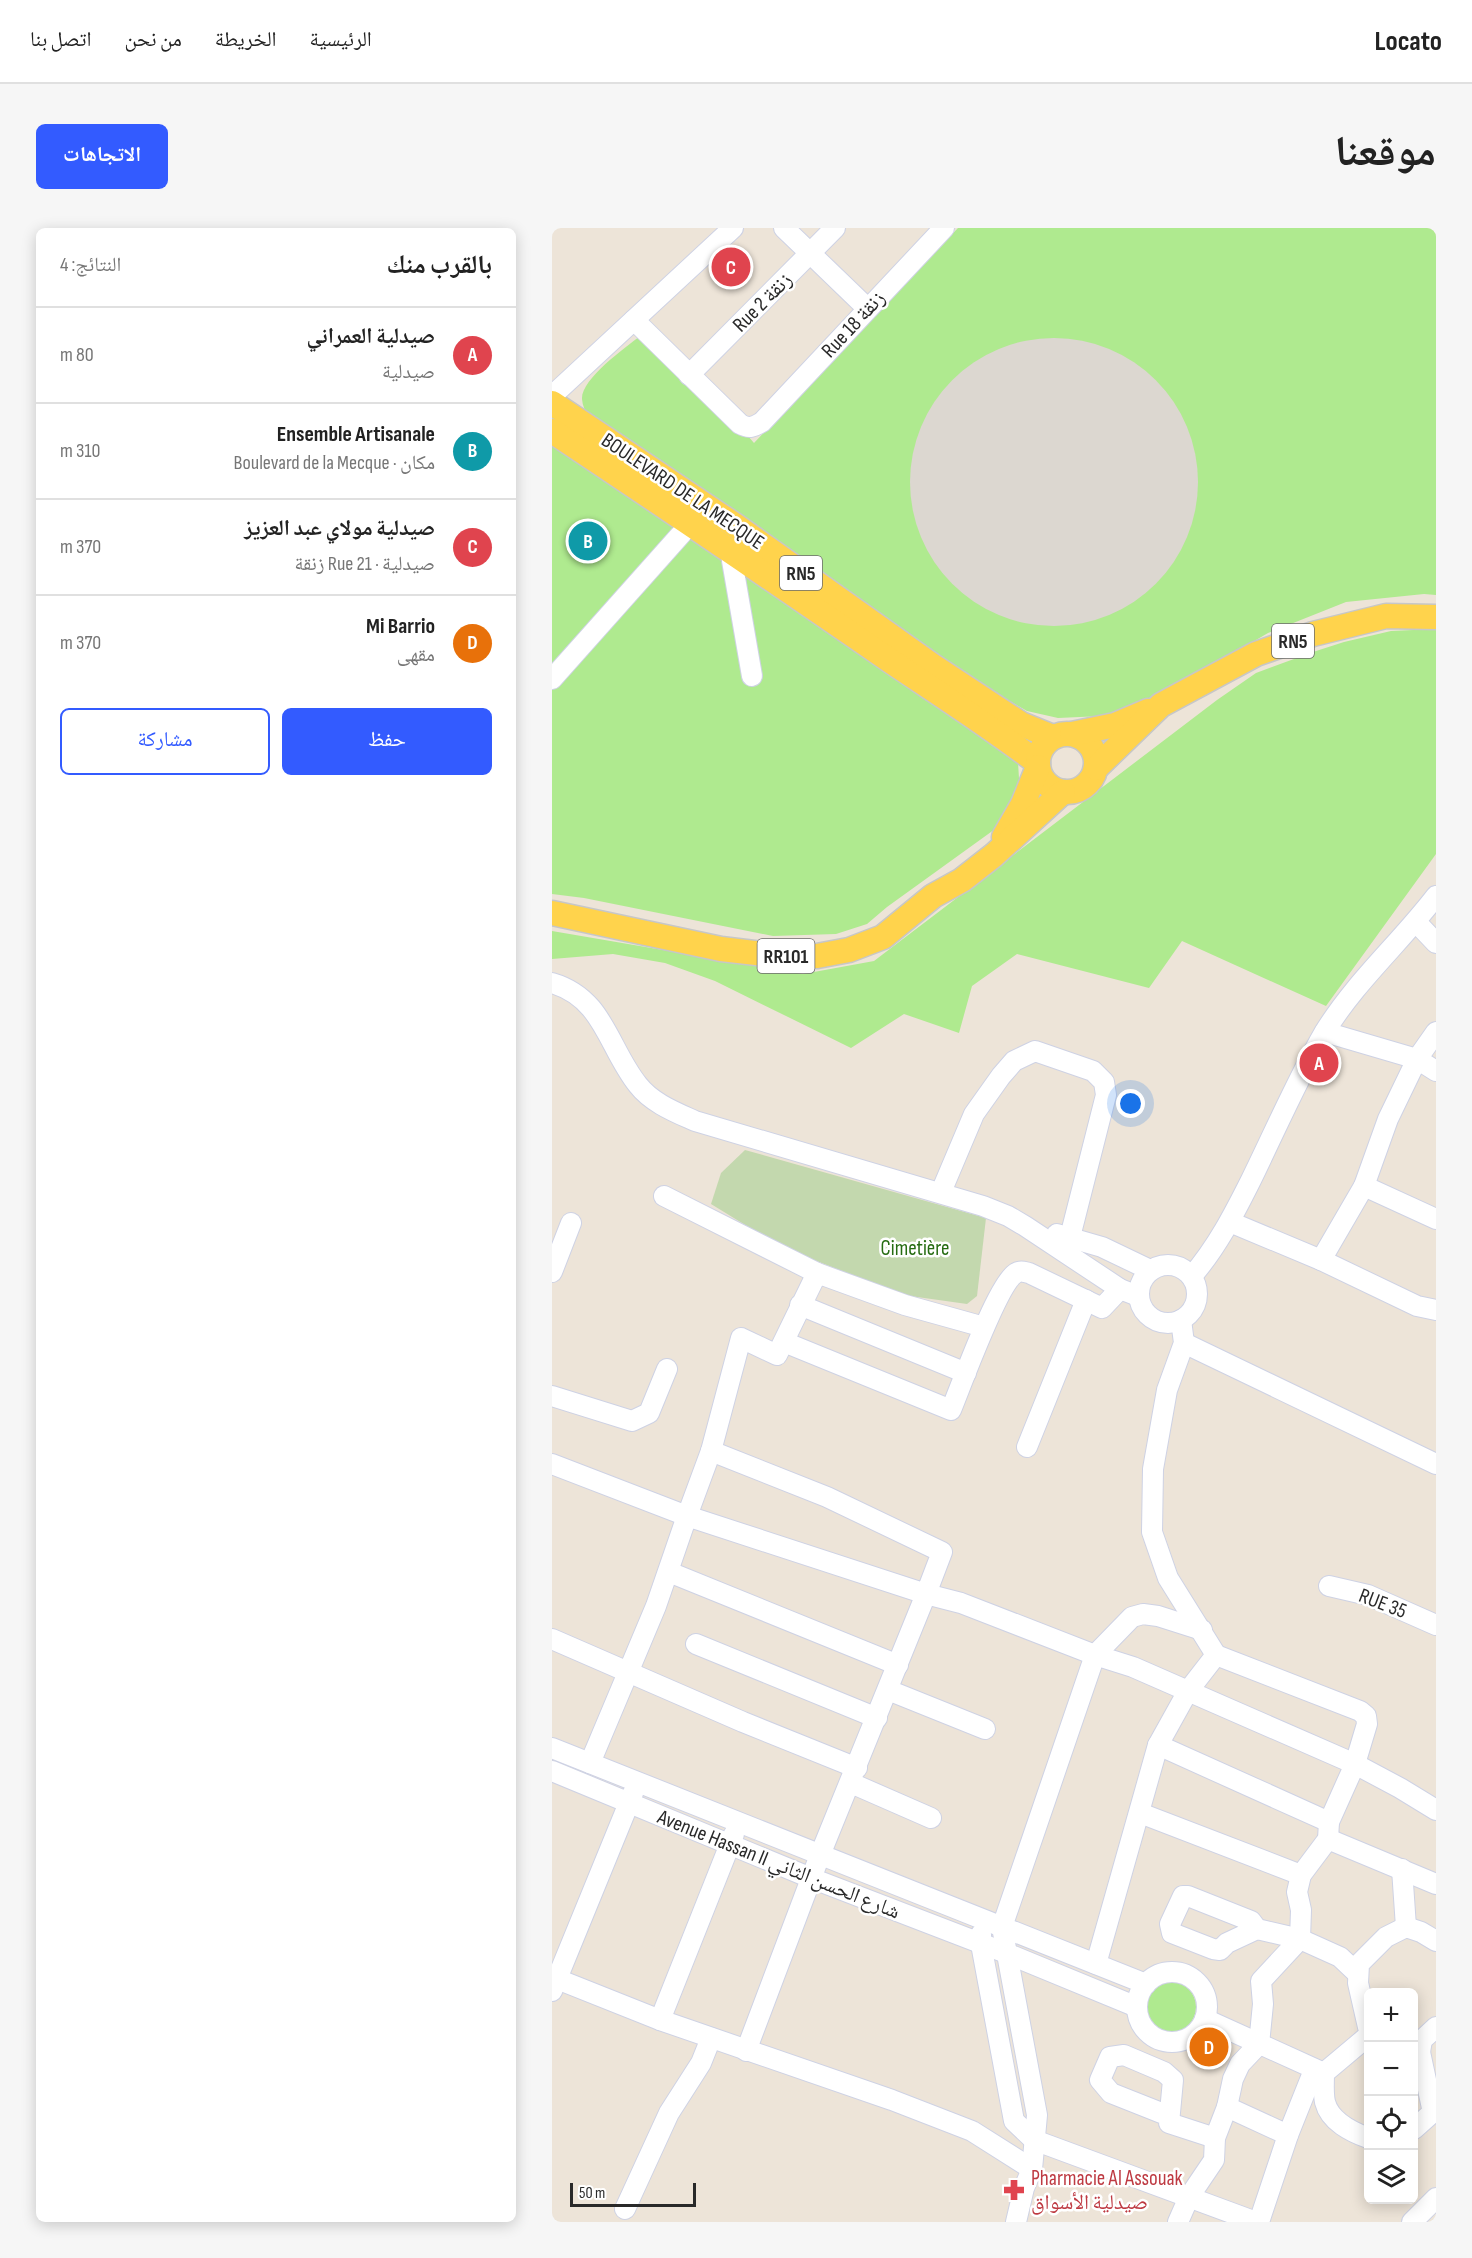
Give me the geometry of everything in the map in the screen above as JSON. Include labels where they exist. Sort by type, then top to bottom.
[{"type":"main road","name":"BOULEVARD DE LA MECQUE","points":[[554,407],[736,526],[927,674],[1038,765]]},
{"type":"main road","name":"BOULEVARD DE LA MECQUE","points":[[552,431],[729,549],[927,674],[1021,724],[1063,736]]},
{"type":"main road","name":"RN5","points":[[1063,736],[1115,725],[1161,705],[1256,654],[1313,634],[1386,616],[1436,617]]},
{"type":"main road","name":"RN5","points":[[1096,768],[1161,705]]},
{"type":"main road","name":"RN5","points":[[1038,765],[1046,784],[1063,792],[1081,790],[1094,777],[1096,768],[1094,750],[1089,743],[1063,736]]},
{"type":"main road","points":[[1038,765],[1040,753],[1045,744],[1063,736]]},
{"type":"main road","name":"RR101","points":[[994,855],[1023,804],[1038,765]]},
{"type":"main road","name":"RR101","points":[[552,914],[722,949],[781,956],[817,956],[849,950],[883,936],[933,896],[962,880],[994,855],[1063,792]]},
{"type":"street","points":[[784,228],[867,308]]},
{"type":"street","name":"Rue 2 زنقة","points":[[689,375],[834,228]]},
{"type":"street","name":"Rue 18 زنقة","points":[[689,375],[740,424],[749,428],[762,422],[944,228]]},
{"type":"street","points":[[554,407],[634,320],[725,230]]},
{"type":"street","points":[[634,320],[689,375]]},
{"type":"street","points":[[552,679],[624,601],[691,523]]},
{"type":"street","points":[[729,549],[752,676]]},
{"type":"street","points":[[1192,1276],[1209,1256],[1230,1222],[1325,1032],[1361,981],[1416,922],[1436,896]]},
{"type":"street","points":[[1416,922],[1436,943]]},
{"type":"street","points":[[552,983],[572,990],[590,1005],[639,1086],[661,1106],[696,1121],[983,1206],[1008,1216],[1120,1288],[1138,1296]]},
{"type":"street","points":[[1325,1032],[1417,1059],[1436,1071]]},
{"type":"street","points":[[1321,1260],[1364,1185],[1388,1119],[1417,1059],[1436,1032]]},
{"type":"street","points":[[941,1192],[974,1114],[1014,1061],[1035,1051],[1093,1071],[1104,1082],[1106,1095],[1070,1237]]},
{"type":"street","points":[[1364,1185],[1436,1219]]},
{"type":"street","points":[[664,1196],[817,1273],[945,1318],[984,1327]]},
{"type":"street","points":[[552,1272],[571,1222]]},
{"type":"street","points":[[1230,1222],[1321,1260],[1417,1306],[1436,1310]]},
{"type":"street","points":[[1025,1226],[1102,1247],[1150,1269]]},
{"type":"street","points":[[1165,1264],[1179,1267],[1192,1276],[1197,1292],[1194,1309],[1181,1320],[1170,1324],[1158,1322],[1148,1316],[1141,1307],[1138,1296],[1141,1281],[1150,1269],[1165,1264]]},
{"type":"street","points":[[784,1342],[951,1410],[984,1327],[1008,1280],[1014,1273],[1021,1271],[1029,1273],[1102,1308],[1120,1288]]},
{"type":"street","points":[[590,1763],[630,1673],[669,1572],[711,1451],[741,1338],[777,1355],[817,1273]]},
{"type":"street","points":[[1027,1447],[1086,1300]]},
{"type":"street","points":[[800,1305],[966,1373]]},
{"type":"street","points":[[1178,2222],[1189,2197],[1214,2160],[1215,2138],[1227,2107],[1233,2079],[1240,2064],[1259,2044],[1263,2004],[1261,1981],[1300,1939],[1301,1910],[1297,1892],[1301,1875],[1328,1830],[1355,1764],[1366,1724],[1366,1716],[1360,1711],[1216,1655],[1168,1578],[1152,1532],[1153,1468],[1167,1390],[1184,1343],[1181,1320]]},
{"type":"street","points":[[1184,1343],[1436,1464]]},
{"type":"street","points":[[552,1396],[632,1421],[649,1413],[667,1369]]},
{"type":"street","points":[[711,1451],[827,1497],[942,1552],[820,1855],[746,2050]]},
{"type":"street","points":[[552,1464],[687,1516],[926,1594],[961,1603],[1095,1655],[1133,1667],[1355,1764],[1436,1810]]},
{"type":"street","points":[[669,1572],[898,1665]]},
{"type":"street","name":"RUE 35","points":[[1329,1586],[1368,1595],[1436,1625]]},
{"type":"street","points":[[1016,2222],[1024,2188],[1032,2169],[1037,2115],[1002,1927],[1095,1655],[1132,1617],[1143,1614],[1158,1616],[1202,1630]]},
{"type":"street","points":[[552,1639],[854,1775],[930,1818]]},
{"type":"street","points":[[696,1644],[877,1718]]},
{"type":"street","points":[[1096,1965],[1158,1745],[1188,1691],[1216,1655]]},
{"type":"street","points":[[888,1690],[985,1729]]},
{"type":"street","points":[[1158,1745],[1436,1884]]},
{"type":"street","name":"Avenue Hassan II شارع الحسن الثاني","points":[[552,1748],[1146,1984]]},
{"type":"street","name":"Avenue Hassan II شارع الحسن الثاني","points":[[552,1771],[811,1878],[1006,1953],[1137,2007]]},
{"type":"street","points":[[637,1782],[554,1982],[892,2100],[972,2132],[1032,2169]]},
{"type":"street","points":[[1140,1813],[1301,1875]]},
{"type":"street","points":[[660,2020],[739,1823]]},
{"type":"street","points":[[1402,1869],[1406,1927]]},
{"type":"street","points":[[981,1919],[981,1944],[1014,2121],[1034,2140],[1257,2222],[1288,2135],[1319,2071],[1364,2039]]},
{"type":"street","points":[[1364,2009],[1358,1983],[1359,1964],[1386,1937],[1406,1927],[1421,1932],[1436,1941]]},
{"type":"street","points":[[1257,1929],[1300,1939],[1340,1957],[1358,1974]]},
{"type":"street","points":[[1164,1973],[1185,1974],[1195,1980],[1202,1988],[1208,2008],[1200,2028],[1183,2040],[1161,2040],[1152,2035],[1139,2018],[1137,2007],[1139,1995],[1146,1984],[1164,1973]]},
{"type":"street","points":[[1205,2019],[1319,2071]]},
{"type":"street","points":[[1418,2049],[1422,2040],[1436,2027]]},
{"type":"street","points":[[625,2209],[669,2113],[701,2063],[711,2038]]},
{"type":"street","points":[[1418,2055],[1434,2114],[1418,2125]]},
{"type":"street","points":[[1319,2071],[1325,2102],[1331,2115],[1340,2124],[1364,2136]]},
{"type":"street","points":[[1227,2107],[1288,2135]]},
{"type":"street","points":[[1169,2116],[1169,2123],[1215,2138]]},
{"type":"street","points":[[1412,2222],[1436,2198]]},
{"type":"green space","points":[[958,228],[1436,228],[1436,595],[1424,594],[1346,602],[1268,633],[1138,709],[1102,716],[1058,718],[1027,711],[992,691],[602,430],[584,408],[582,399],[584,391],[596,373],[640,336],[704,385],[754,443]]},
{"type":"green space","points":[[552,438],[1018,762],[1020,795],[1009,819],[867,924],[836,934],[773,936],[584,898],[552,894]]},
{"type":"green space","points":[[1436,629],[1436,854],[1326,1006],[1182,941],[1149,988],[1017,954],[972,986],[959,1033],[904,1014],[851,1048],[715,981],[665,963],[613,954],[552,959],[552,931],[803,974],[874,961],[1217,700],[1256,673],[1344,642],[1391,631]]},
{"type":"green space","name":"Cimetière","points":[[745,1150],[986,1218],[977,1296],[967,1304],[903,1295],[781,1247],[711,1204],[721,1173]]},
{"type":"green space","points":[[1165,1981],[1175,1981],[1189,1988],[1196,2007],[1189,2026],[1175,2033],[1165,2033],[1155,2029],[1148,2022],[1144,2012],[1144,2002],[1148,1992],[1155,1985]]},
{"type":"shaded area","points":[[1054,338],[1082,341],[1109,349],[1134,362],[1156,380],[1174,402],[1187,427],[1195,454],[1198,482],[1195,510],[1187,537],[1174,562],[1156,584],[1134,602],[1109,615],[1082,623],[1054,626],[1026,623],[999,615],[974,602],[952,584],[934,562],[921,537],[913,510],[910,482],[913,454],[921,427],[934,402],[952,380],[974,362],[999,349],[1026,341]]},
{"type":"place","name":"صيدلية مولاي عبد العزيز","points":[[731,267]]},
{"type":"place","name":"Ensemble Artisanale","points":[[588,541]]},
{"type":"place","name":"صيدلية العمراني","points":[[1319,1063]]},
{"type":"place","name":"Mi Barrio","points":[[1209,2047]]},
{"type":"place","name":"Pharmacie Al Assouak صيدلية الأسواق","points":[[1014,2190]]}]
